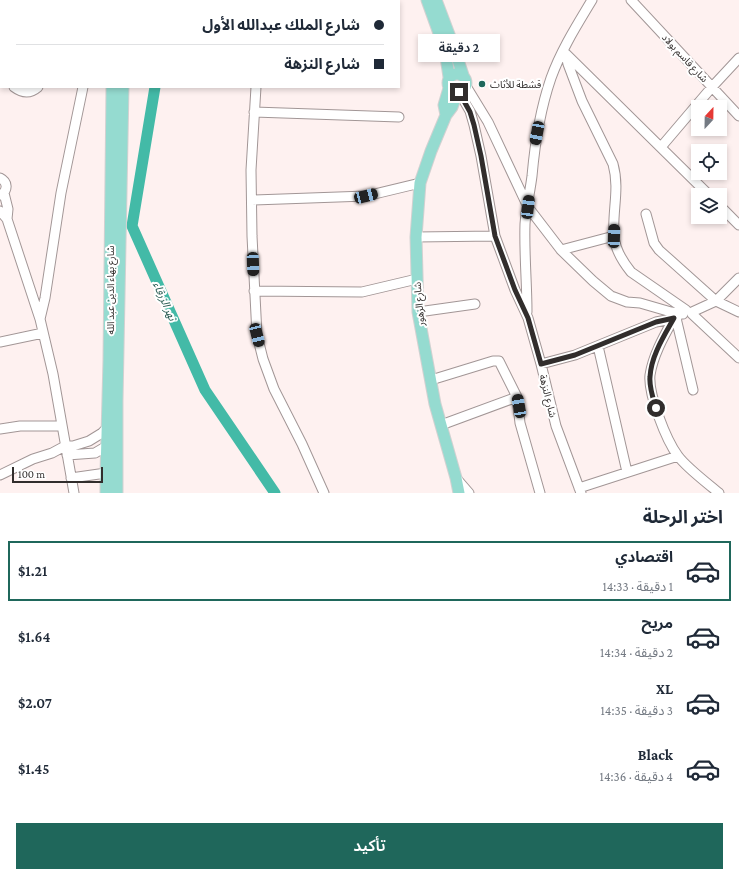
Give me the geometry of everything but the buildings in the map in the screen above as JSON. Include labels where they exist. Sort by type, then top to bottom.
[{"type":"main road","points":[[427,0],[457,85]]},
{"type":"main road","points":[[436,0],[453,45],[457,85]]},
{"type":"main road","name":"شارع الزهور","points":[[457,85],[452,107],[446,115],[420,183],[416,237],[418,312],[441,425],[459,493]]},
{"type":"main road","name":"شارع بهاء الدين عبد الله","points":[[112,88],[113,401],[117,493]]},
{"type":"main road","name":"شارع بهاء الدين عبد الله","points":[[106,493],[108,427],[113,401],[123,88]]},
{"type":"street","points":[[528,318],[526,224],[533,154],[541,110],[551,78],[564,53],[570,36],[592,0]]},
{"type":"street","name":"شارع قاسم بولاد","points":[[635,1],[712,87],[738,113]]},
{"type":"street","points":[[564,53],[661,146],[702,188]]},
{"type":"street","points":[[564,53],[582,101],[615,171],[617,184],[614,236],[618,251],[631,272],[684,314],[692,390]]},
{"type":"street","points":[[661,146],[712,87],[737,65]]},
{"type":"street","points":[[457,85],[488,122],[528,207],[561,250],[593,281],[611,296],[627,302],[640,303],[671,312],[698,317],[739,358]]},
{"type":"street","name":"شارع النزهة","points":[[457,85],[470,112],[474,125],[495,236],[515,290],[528,318],[556,426],[580,490]]},
{"type":"street","points":[[16,88],[23,92],[29,92],[36,88]]},
{"type":"street","points":[[40,319],[45,298],[63,186],[83,88]]},
{"type":"street","points":[[256,88],[251,170],[254,291],[257,335],[263,359],[274,389],[302,444],[324,493]]},
{"type":"street","points":[[254,112],[399,117]]},
{"type":"street","points":[[0,178],[7,186],[2,194],[8,209],[7,219]]},
{"type":"street","points":[[252,200],[366,196],[420,183]]},
{"type":"street","points":[[0,211],[7,219],[40,319],[53,374],[74,493]]},
{"type":"street","points":[[727,213],[739,225]]},
{"type":"street","points":[[646,214],[654,243],[659,250],[716,301],[739,312]]},
{"type":"street","points":[[416,237],[495,236]]},
{"type":"street","points":[[561,250],[614,236]]},
{"type":"street","points":[[541,364],[575,355],[656,322],[684,314],[716,301],[739,278]]},
{"type":"street","points":[[254,291],[362,292],[417,279]]},
{"type":"street","points":[[418,312],[475,304]]},
{"type":"street","points":[[684,314],[653,361],[650,377],[651,394],[660,422],[678,456],[719,493]]},
{"type":"street","points":[[0,342],[43,333]]},
{"type":"street","points":[[598,346],[626,472]]},
{"type":"street","points":[[431,380],[497,361],[501,364],[517,397],[520,423],[540,493]]},
{"type":"street","points":[[441,425],[517,397]]},
{"type":"street","points":[[0,429],[20,426],[62,426]]},
{"type":"street","points":[[66,451],[89,441],[102,433],[108,427]]},
{"type":"street","points":[[0,475],[33,459],[52,453],[66,451],[95,453],[107,446]]},
{"type":"street","points":[[580,490],[626,472],[678,456]]},
{"type":"street","points":[[71,478],[106,473]]},
{"type":"street","points":[[456,478],[469,493]]},
{"type":"waterway","name":"نهر الزرقاء","points":[[155,88],[132,226],[205,390],[275,493]]},
{"type":"place","name":"قشطة للأثاث","points":[[482,84]]},
{"type":"route","points":[[459,92],[470,112],[474,125],[495,236],[515,290],[528,318],[541,364],[575,355],[656,322],[674,318],[653,361],[650,377],[651,394],[656,408]]}]
